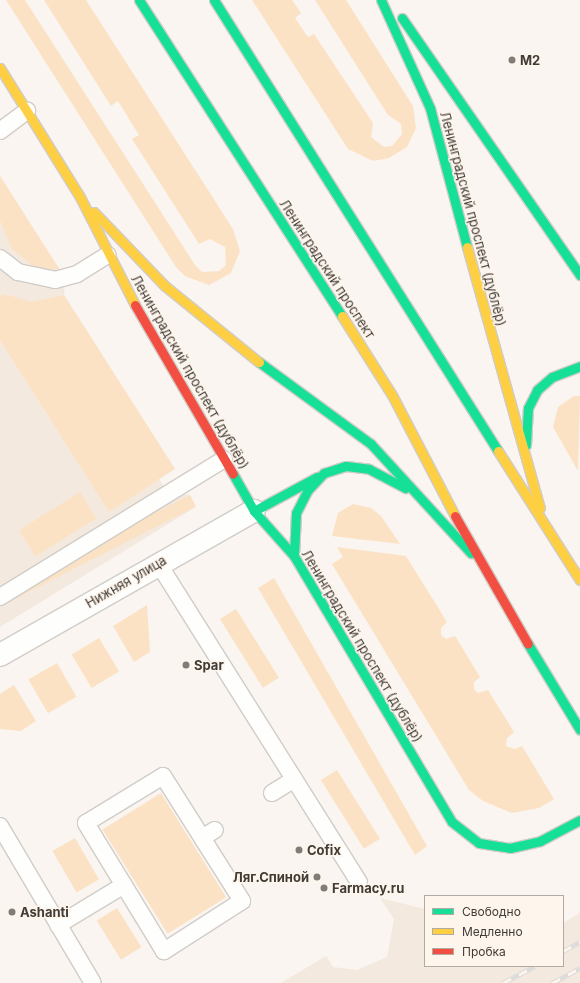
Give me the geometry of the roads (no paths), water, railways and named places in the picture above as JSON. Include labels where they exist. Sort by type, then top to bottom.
[{"type":"main road","name":"Ленинградский проспект","points":[[140,0],[392,395],[478,561]]},
{"type":"main road","points":[[214,0],[544,520],[580,580]]},
{"type":"main road","name":"Ленинградский проспект (дублёр)","points":[[381,0],[430,108],[530,480],[544,520]]},
{"type":"main road","name":"Ленинградский проспект (дублёр)","points":[[388,0],[480,127],[580,275]]},
{"type":"main road","name":"Ленинградский проспект (дублёр)","points":[[0,68],[80,197],[107,255],[254,511],[294,556],[442,808],[465,834],[479,843],[510,848],[540,841],[580,820]]},
{"type":"main road","name":"Ленинградский проспект (дублёр)","points":[[80,197],[171,291],[251,357],[371,444],[478,561]]},
{"type":"main road","points":[[530,480],[526,428],[528,408],[537,390],[552,377],[580,366]]},
{"type":"main road","points":[[254,511],[324,473],[346,466],[369,468],[405,488],[431,510]]},
{"type":"main road","points":[[294,556],[296,513],[307,491],[324,473]]},
{"type":"main road","points":[[478,561],[580,730]]},
{"type":"street","name":"Нижняя улица","points":[[0,655],[158,563],[254,511]]},
{"type":"lane","points":[[0,131],[27,111]]},
{"type":"lane","points":[[0,258],[18,272],[55,280],[77,274],[107,255]]},
{"type":"lane","points":[[0,598],[224,459]]},
{"type":"lane","points":[[158,563],[359,882]]},
{"type":"lane","points":[[163,776],[208,834],[242,901],[164,951],[124,885],[86,823],[163,776]]},
{"type":"lane","points":[[272,793],[294,779]]},
{"type":"lane","points":[[0,826],[93,983]]},
{"type":"lane","points":[[58,925],[124,885]]},
{"type":"railway","points":[[564,950],[580,942]]},
{"type":"railway","points":[[503,983],[533,967]]},
{"type":"railway","points":[[552,983],[580,968]]},
{"type":"place","name":"М2","points":[[512,60]]},
{"type":"place","name":"Spar","points":[[186,665]]},
{"type":"place","name":"Cofix","points":[[299,850]]},
{"type":"place","name":"Ляг.Спиной","points":[[317,877]]},
{"type":"place","name":"Farmacy.ru","points":[[324,888]]},
{"type":"place","name":"Ashanti","points":[[12,912]]}]
